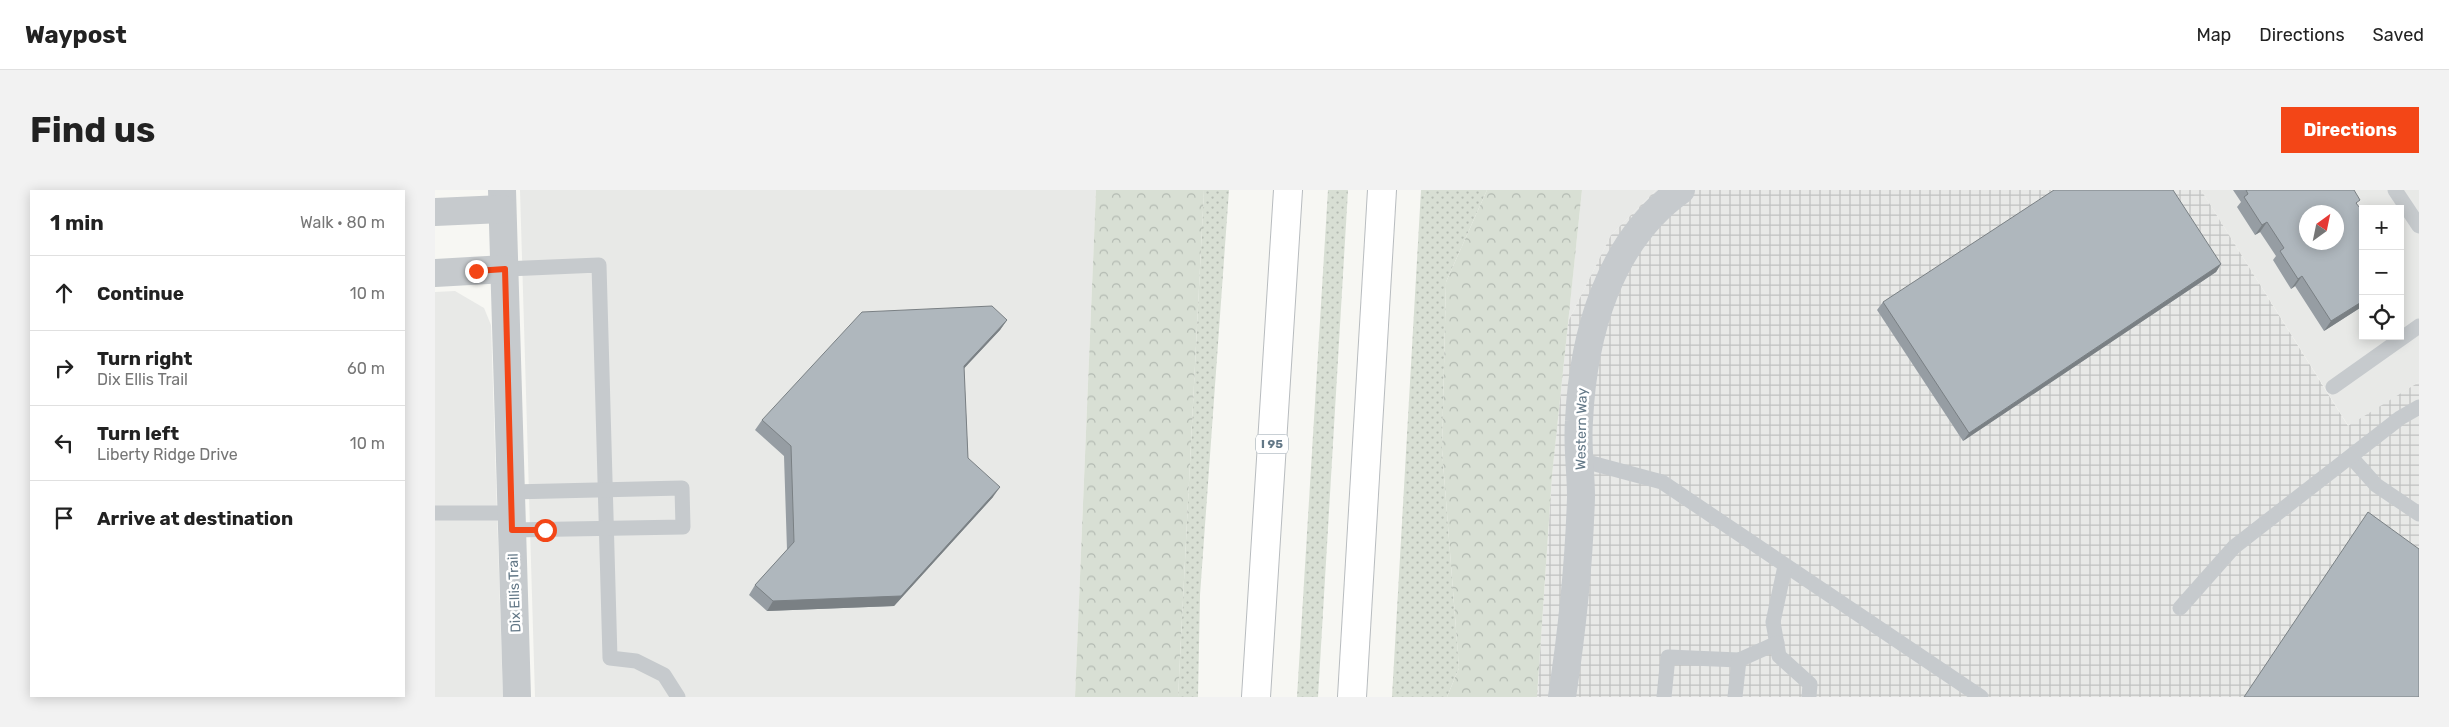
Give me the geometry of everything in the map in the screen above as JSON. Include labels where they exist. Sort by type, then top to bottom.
[{"type":"highway","name":"I 95","points":[[1257,697],[1288,190]]},
{"type":"highway","points":[[1352,697],[1383,190]]},
{"type":"street","name":"Western Way","points":[[1562,697],[1576,586],[1581,495],[1579,424],[1581,382],[1586,349],[1607,285],[1639,231],[1667,200],[1681,190]]},
{"type":"street","points":[[435,212],[502,199]]},
{"type":"street","name":"Dix Ellis Trail","points":[[502,199],[517,697]]},
{"type":"street","points":[[435,274],[505,269]]},
{"type":"lane","points":[[2395,190],[2419,226]]},
{"type":"lane","points":[[505,269],[599,265],[609,658],[636,661],[664,675],[679,697]]},
{"type":"lane","points":[[2333,387],[2419,326]]},
{"type":"lane","points":[[2180,608],[2234,547],[2400,418],[2419,407]]},
{"type":"lane","points":[[2351,457],[2376,486],[2419,514]]},
{"type":"lane","points":[[1580,460],[1662,482],[1981,697]]},
{"type":"lane","points":[[435,513],[511,512],[607,530],[683,527],[682,488],[606,490],[511,512]]},
{"type":"lane","points":[[1785,566],[1773,622],[1779,656],[1810,684],[1809,697]]},
{"type":"lane","points":[[1664,697],[1668,657],[1739,660],[1777,643]]},
{"type":"lane","points":[[1735,697],[1739,660]]},
{"type":"shaded area","points":[[520,190],[1096,190],[1075,697],[535,697]]},
{"type":"shaded area","points":[[1582,190],[1656,190],[1611,235],[1568,322]]},
{"type":"shaded area","points":[[1656,190],[2201,190],[2348,426],[2419,382],[2419,697],[1537,697],[1552,476],[1568,322],[1611,235]]},
{"type":"shaded area","points":[[2201,190],[2419,190],[2419,382],[2349,427]]},
{"type":"shaded area","points":[[455,291],[484,308],[491,325],[503,697],[435,697],[435,292]]},
{"type":"green space","points":[[1096,190],[1204,190],[1178,697],[1075,697]]},
{"type":"green space","points":[[1204,190],[1229,190],[1200,595],[1198,697],[1178,697]]},
{"type":"green space","points":[[1328,190],[1348,190],[1318,697],[1297,697]]},
{"type":"green space","points":[[1421,190],[1487,190],[1446,282],[1442,449],[1459,668],[1447,697],[1392,697]]},
{"type":"green space","points":[[1487,190],[1582,190],[1552,476],[1537,697],[1447,697],[1459,668],[1442,449],[1446,282]]},
{"type":"building","points":[[2054,190],[2173,190],[2221,264],[1969,433],[1883,302]]},
{"type":"building","points":[[2246,190],[2354,190],[2360,200],[2356,203],[2359,207],[2359,304],[2331,321],[2302,276],[2298,279],[2280,251],[2284,248],[2267,222],[2262,225],[2244,197],[2248,194]]},
{"type":"building","points":[[992,306],[1007,320],[964,366],[968,458],[1000,487],[901,596],[773,601],[755,585],[794,542],[791,446],[762,420],[862,312]]},
{"type":"building","points":[[2368,512],[2419,549],[2419,697],[2244,697]]},
{"type":"route","points":[[476,271],[505,269],[512,530],[545,530]]}]
